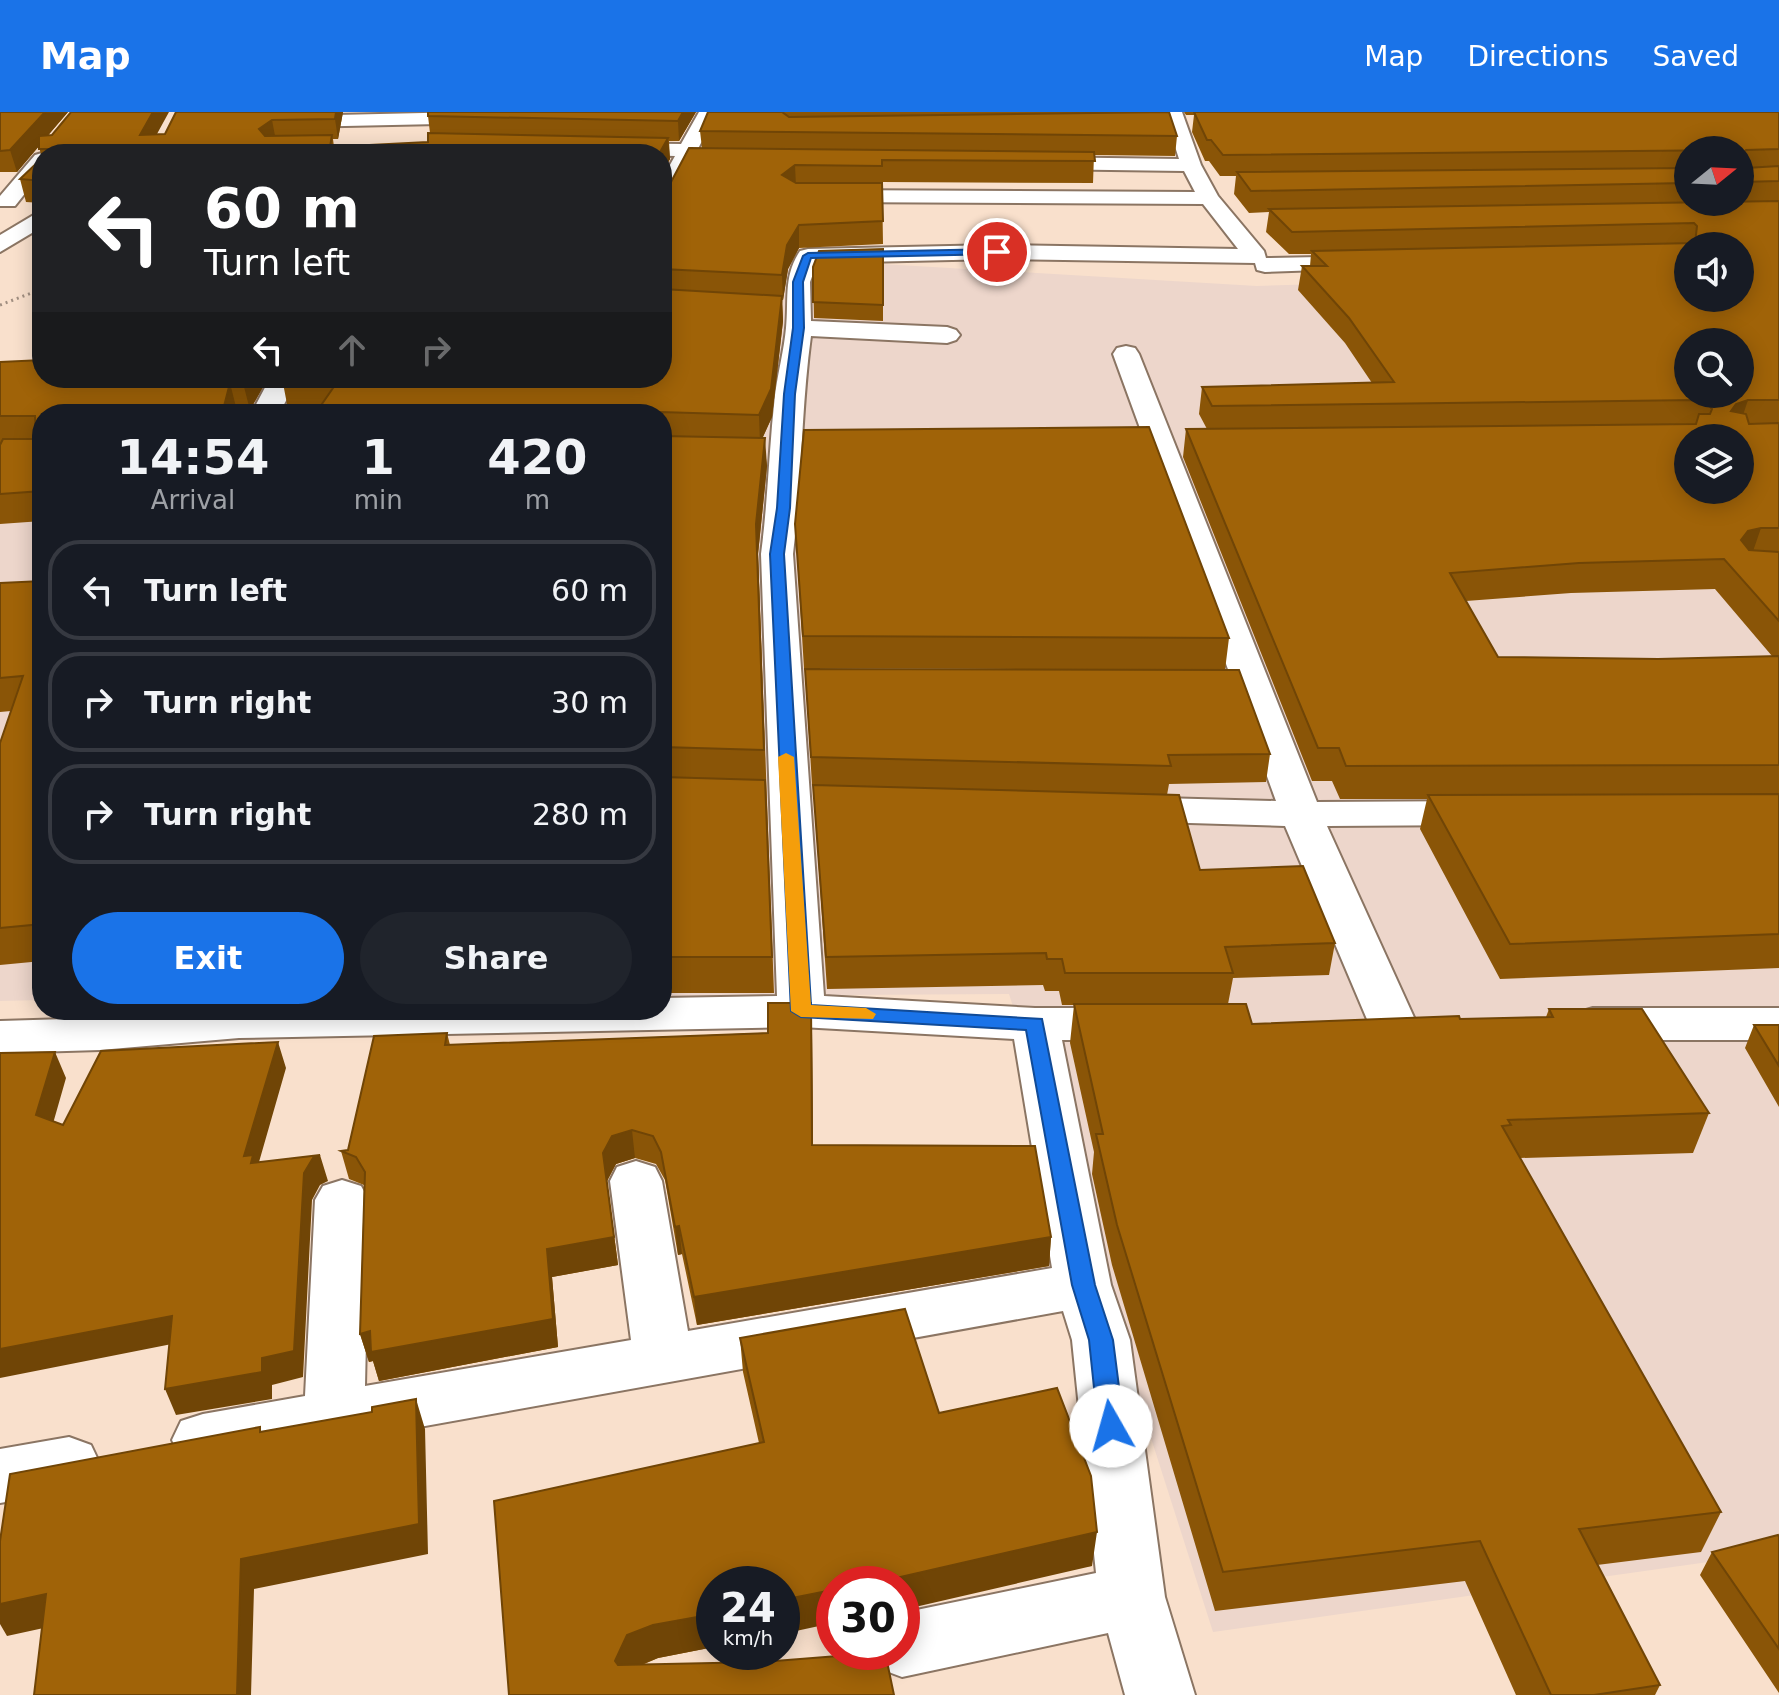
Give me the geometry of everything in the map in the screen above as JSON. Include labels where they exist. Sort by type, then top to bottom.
[{"type":"street","points":[[277,144],[284,123],[530,116],[538,112]]},
{"type":"street","points":[[672,181],[708,112]]},
{"type":"street","points":[[1177,122],[1228,223],[1265,256]]},
{"type":"street","points":[[672,154],[716,160]]},
{"type":"street","points":[[1016,163],[1193,157]]},
{"type":"street","points":[[4,200],[32,169]]},
{"type":"street","points":[[797,196],[1211,189]]},
{"type":"street","points":[[4,200],[32,205]]},
{"type":"street","points":[[1228,223],[1265,256]]},
{"type":"street","points":[[0,245],[32,224]]},
{"type":"street","points":[[801,1011],[772,797],[798,682],[777,554],[771,454],[789,394],[789,316],[808,256],[997,252],[1265,256],[1390,262]]},
{"type":"street","points":[[789,316],[947,335]]},
{"type":"street","points":[[1126,354],[1176,445],[1236,684],[1301,814],[1393,1024]]},
{"type":"street","points":[[772,797],[834,799]]},
{"type":"street","points":[[1083,807],[1301,814],[1524,813]]},
{"type":"street","points":[[672,1014],[801,1011],[1035,1024],[1175,1024]]},
{"type":"street","points":[[0,1037],[104,1022],[341,1020]]},
{"type":"street","points":[[1035,1024],[1083,1285],[1101,1340],[1132,1597],[1160,1695]]},
{"type":"street","points":[[1346,1024],[1439,1024]]},
{"type":"street","points":[[1547,1024],[1779,1024]]},
{"type":"street","points":[[636,1181],[663,1359]]},
{"type":"street","points":[[334,1417],[342,1200]]},
{"type":"street","points":[[0,1476],[1083,1285]]},
{"type":"street","points":[[920,1641],[1132,1597]]},
{"type":"path","points":[[0,305],[32,293]]},
{"type":"shaded area","points":[[672,252],[1257,286],[1674,273],[1674,312],[1754,312],[1754,288],[1779,270],[1779,1552],[1213,1632],[1009,994],[672,996],[672,404],[32,404],[32,1000],[0,1001],[0,386],[32,383],[32,388],[672,388]]},
{"type":"building","points":[[0,112],[45,112],[10,150],[0,151]]},
{"type":"building","points":[[71,112],[153,112],[140,135],[165,134],[176,112],[336,112],[335,119],[272,120],[259,129],[265,136],[332,135],[330,144],[39,144],[39,136],[52,135]]},
{"type":"building","points":[[428,112],[683,112],[678,121],[428,116]]},
{"type":"building","points":[[708,112],[782,112],[789,117],[1169,112],[1177,136],[700,131]]},
{"type":"building","points":[[1194,112],[1779,112],[1779,149],[1754,150],[1754,136],[1674,136],[1674,151],[1223,155],[1211,140],[1207,140]]},
{"type":"building","points":[[428,133],[668,138],[665,144],[389,144],[428,142]]},
{"type":"building","points":[[689,148],[1094,152],[1095,161],[882,160],[882,166],[795,165],[782,175],[796,183],[882,183],[883,221],[799,225],[787,245],[782,275],[672,270],[672,180]]},
{"type":"building","points":[[1779,166],[1779,181],[1754,182],[1754,168]]},
{"type":"building","points":[[32,168],[32,180],[20,179]]},
{"type":"building","points":[[1674,168],[1674,183],[1251,191],[1237,172]]},
{"type":"building","points":[[1754,201],[1779,201],[1779,400],[1754,400],[1754,328],[1674,328],[1674,400],[1212,406],[1202,387],[1394,382],[1349,318],[1302,266],[1327,266],[1312,251],[1674,243],[1674,312],[1754,312],[1754,232],[1696,232],[1694,223],[1292,232],[1269,209],[1674,203],[1674,216],[1754,216]]},
{"type":"building","points":[[883,249],[883,305],[813,302],[813,267],[819,251]]},
{"type":"building","points":[[672,290],[782,296],[771,389],[759,415],[672,412],[672,404],[322,404],[333,388],[672,388]]},
{"type":"building","points":[[32,360],[32,388],[229,388],[225,404],[32,404],[32,416],[0,416],[0,362]]},
{"type":"building","points":[[1733,408],[1731,411],[1746,414],[1749,424],[1696,424],[1699,414],[1710,414],[1712,409]]},
{"type":"building","points":[[1779,423],[1779,528],[1748,531],[1741,540],[1749,550],[1779,552],[1779,621],[1724,559],[1579,563],[1450,573],[1498,657],[1658,659],[1779,656],[1779,765],[1346,766],[1339,748],[1318,748],[1186,429],[1674,424],[1674,504],[1754,504],[1754,424],[1749,424]]},
{"type":"building","points":[[1149,427],[1229,638],[803,636],[795,524],[804,430]]},
{"type":"building","points":[[672,436],[765,438],[756,524],[764,750],[672,747]]},
{"type":"building","points":[[3,439],[32,439],[32,492],[0,494],[0,445]]},
{"type":"building","points":[[32,581],[32,925],[0,928],[0,743],[23,676],[0,678],[0,583]]},
{"type":"building","points":[[805,669],[1239,670],[1270,754],[1168,755],[1171,766],[811,757]]},
{"type":"building","points":[[672,777],[765,780],[772,957],[672,957]]},
{"type":"building","points":[[813,785],[1179,795],[1200,870],[1303,866],[1335,943],[1225,947],[1233,973],[1065,973],[1062,959],[1047,959],[1046,953],[826,957]]},
{"type":"building","points":[[1779,794],[1779,934],[1510,944],[1428,795]]},
{"type":"building","points":[[768,1003],[811,1003],[812,1145],[1035,1146],[1051,1237],[694,1297],[679,1226],[675,1227],[661,1152],[653,1136],[632,1130],[612,1136],[603,1153],[614,1237],[547,1249],[553,1319],[371,1352],[370,1331],[360,1334],[365,1172],[356,1157],[341,1151],[348,1150],[374,1036],[447,1033],[445,1045],[768,1033]]},
{"type":"building","points":[[1074,1004],[1246,1004],[1252,1024],[1459,1016],[1460,1019],[1553,1017],[1549,1009],[1642,1009],[1709,1113],[1508,1120],[1511,1125],[1502,1126],[1721,1512],[1579,1529],[1660,1685],[1594,1695],[1551,1695],[1480,1541],[1223,1572],[1117,1225],[1096,1134],[1103,1134]]},
{"type":"building","points":[[1754,1025],[1779,1025],[1779,1066]]},
{"type":"building","points":[[278,1042],[244,1156],[253,1155],[251,1163],[320,1155],[313,1158],[304,1173],[294,1351],[262,1358],[262,1372],[165,1389],[172,1316],[0,1349],[0,1053],[55,1052],[36,1115],[63,1125],[101,1051]]},
{"type":"building","points":[[905,1309],[939,1413],[1057,1388],[1091,1476],[1097,1532],[920,1573],[920,1566],[816,1566],[816,1593],[800,1596],[800,1566],[696,1566],[696,1617],[653,1625],[627,1635],[615,1661],[618,1665],[696,1663],[696,1670],[800,1670],[800,1659],[816,1658],[816,1670],[889,1670],[894,1695],[509,1695],[494,1501],[764,1442],[740,1338]]},
{"type":"building","points":[[416,1399],[419,1524],[241,1559],[237,1695],[34,1695],[46,1594],[0,1604],[0,1541],[10,1474],[260,1427],[260,1432],[372,1412],[372,1407]]},
{"type":"building","points":[[1779,1537],[1779,1649],[1712,1552]]},
{"type":"slow traffic","points":[[786,757],[801,1011],[866,1014]]},
{"type":"route","points":[[997,252],[808,256],[798,282],[799,328],[789,394],[783,508],[777,554],[801,1011],[1035,1024],[1083,1285],[1101,1340],[1111,1426]]}]
